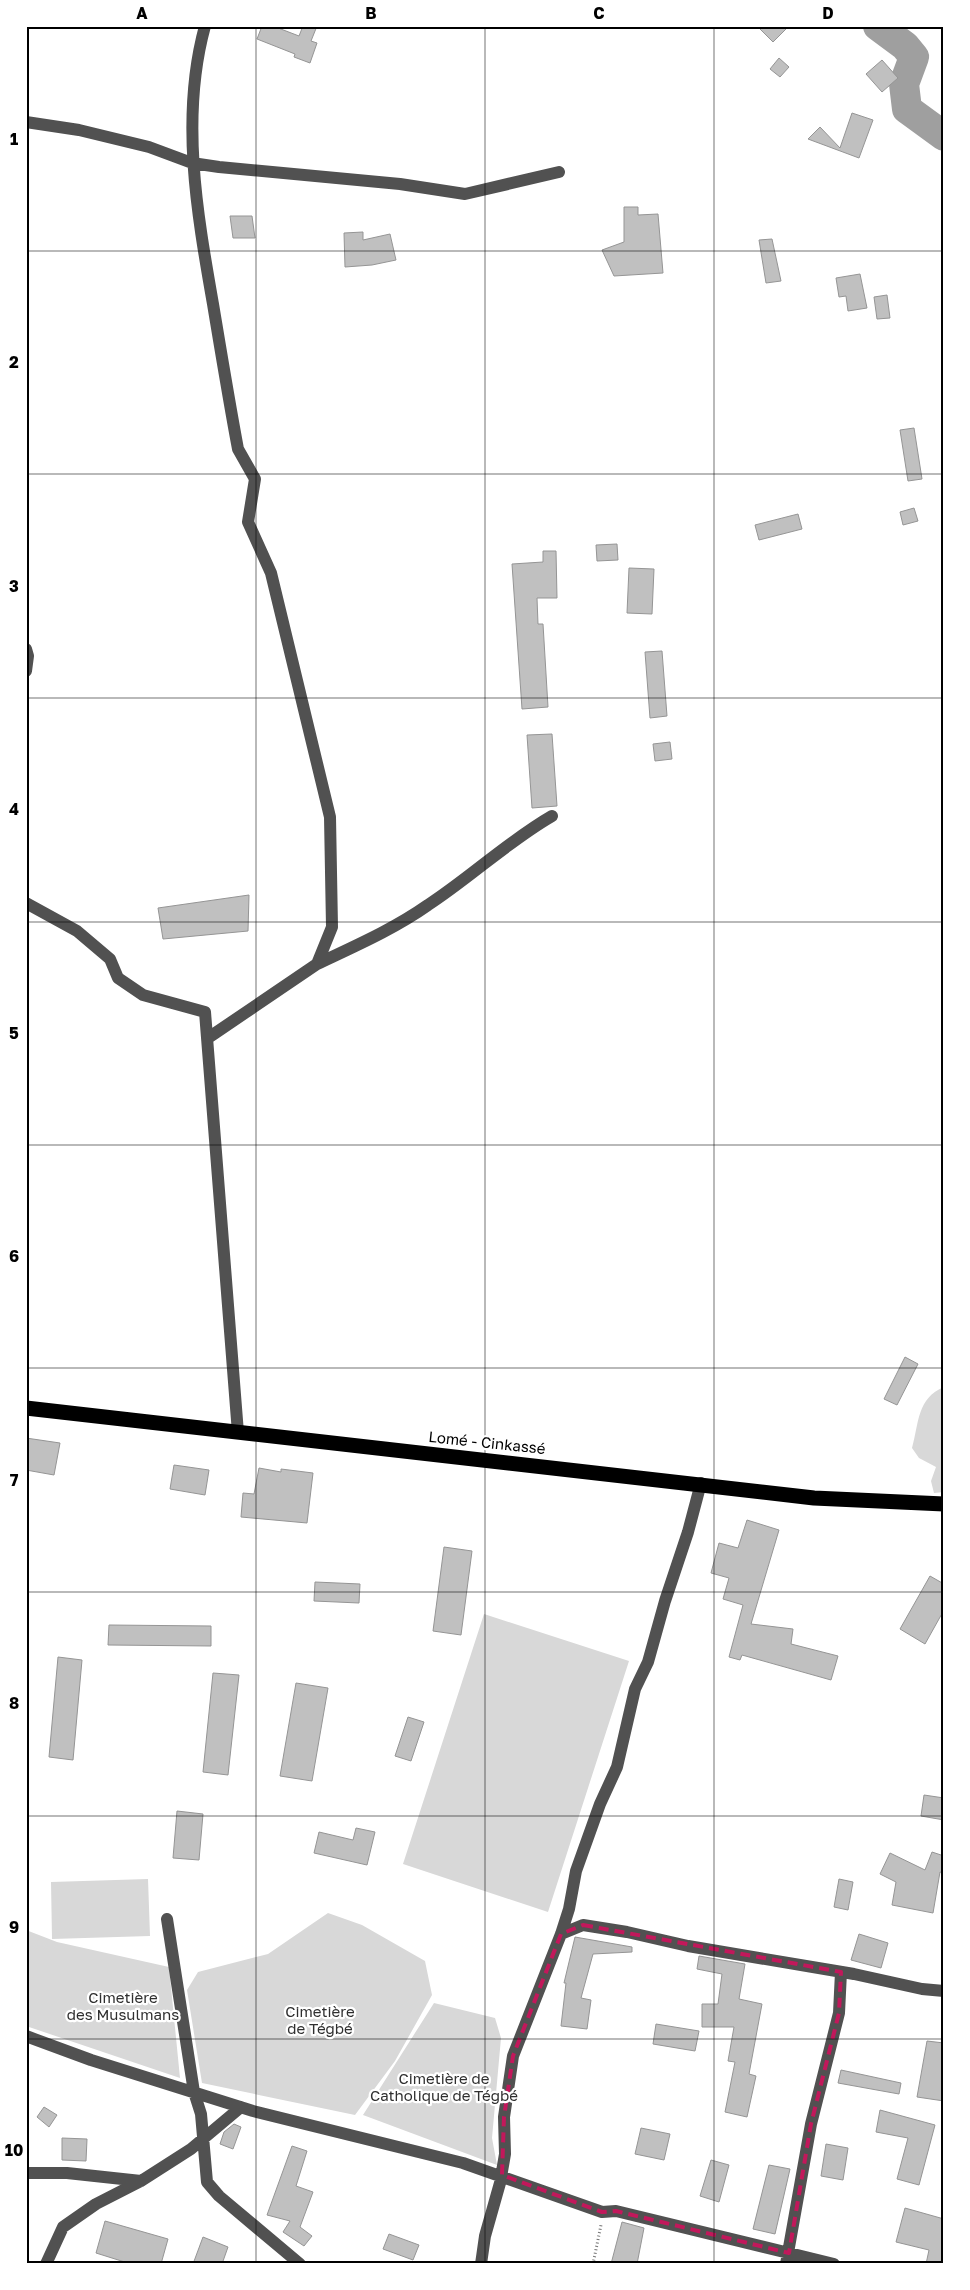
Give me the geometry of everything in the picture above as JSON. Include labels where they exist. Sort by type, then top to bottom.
[{"type":"highway","name":"Lomé - Cinkassé","points":[[26,1408],[701,1483],[814,1498],[944,1504]]},
{"type":"street","points":[[205,26],[196,56],[192,162],[203,247],[238,450],[255,479],[248,522],[272,572],[330,816],[332,927],[317,964]]},
{"type":"street","points":[[26,122],[80,130],[149,147],[192,162],[219,167],[400,184],[465,194],[559,172]]},
{"type":"street","points":[[26,649],[28,656],[26,671]]},
{"type":"street","points":[[208,1038],[317,964],[372,939],[429,905],[525,831],[552,816]]},
{"type":"street","points":[[26,903],[77,931],[110,959],[118,978],[143,995],[206,1012],[238,1433]]},
{"type":"street","points":[[481,2264],[485,2236],[502,2175],[505,2154],[504,2117],[513,2056],[561,1934],[569,1908],[576,1871],[600,1804],[618,1768],[636,1689],[648,1662],[701,1483]]},
{"type":"street","points":[[167,1919],[194,2092],[201,2114],[207,2182],[219,2196],[300,2264]]},
{"type":"street","points":[[561,1934],[583,1925],[841,1972],[922,1989],[944,1991]]},
{"type":"street","points":[[787,2258],[811,2124],[839,2013],[841,1972]]},
{"type":"street","points":[[26,2036],[91,2060],[241,2107],[462,2163],[502,2175],[602,2212],[616,2210],[787,2258],[834,2264]]},
{"type":"street","points":[[46,2264],[64,2227],[96,2204],[141,2180],[192,2149],[241,2107]]},
{"type":"street","points":[[26,2173],[67,2173],[141,2180]]},
{"type":"path","points":[[593,2264],[602,2212]]},
{"type":"highlighted area","points":[[583,1925],[841,1972],[839,2013],[811,2124],[789,2253],[616,2211],[602,2212],[502,2175],[504,2117],[513,2056],[561,1934]]},
{"type":"green space","points":[[944,1387],[944,1492],[934,1493],[931,1481],[936,1467],[919,1458],[912,1448],[920,1412],[929,1398]]},
{"type":"green space","points":[[484,1614],[629,1661],[548,1912],[403,1864]]},
{"type":"green space","points":[[148,1879],[150,1936],[52,1939],[51,1882]]},
{"type":"green space","name":"Cimetière de Tégbé","points":[[328,1913],[362,1925],[425,1961],[432,1995],[395,2061],[355,2115],[202,2083],[187,1990],[198,1972],[268,1954]]},
{"type":"green space","name":"Cimetière des Musulmans","points":[[26,1930],[57,1942],[169,1967],[180,2078],[26,2026]]},
{"type":"green space","name":"Cimetière de Catholique de Tégbé","points":[[434,2003],[495,2018],[501,2038],[492,2138],[497,2165],[363,2115]]},
{"type":"building","points":[[262,26],[273,26],[299,36],[303,26],[317,26],[311,41],[317,43],[310,63],[294,57],[295,54],[257,39]]},
{"type":"building","points":[[757,26],[789,26],[773,42]]},
{"type":"building","points":[[779,58],[789,67],[780,77],[770,69]]},
{"type":"building","points":[[882,60],[898,78],[882,92],[866,74]]},
{"type":"building","points":[[852,113],[873,120],[859,158],[808,139],[820,127],[840,148]]},
{"type":"building","points":[[624,207],[638,207],[638,215],[658,214],[663,273],[614,276],[602,250],[624,242]]},
{"type":"building","points":[[230,216],[252,216],[255,238],[233,238]]},
{"type":"building","points":[[363,232],[363,240],[390,234],[396,260],[372,265],[345,267],[344,233]]},
{"type":"building","points":[[772,239],[781,281],[766,283],[759,240]]},
{"type":"building","points":[[860,274],[867,308],[848,311],[846,296],[839,297],[836,278]]},
{"type":"building","points":[[887,295],[890,318],[877,319],[874,297]]},
{"type":"building","points":[[914,428],[922,479],[908,481],[900,430]]},
{"type":"building","points":[[914,508],[918,521],[903,525],[900,512]]},
{"type":"building","points":[[798,514],[802,529],[759,540],[755,525]]},
{"type":"building","points":[[617,544],[618,560],[597,561],[596,545]]},
{"type":"building","points":[[543,551],[556,551],[557,598],[537,598],[538,624],[543,624],[548,707],[522,709],[512,564],[543,562]]},
{"type":"building","points":[[629,568],[654,569],[652,614],[627,613]]},
{"type":"building","points":[[662,651],[667,716],[650,718],[645,652]]},
{"type":"building","points":[[552,734],[557,806],[532,808],[527,735]]},
{"type":"building","points":[[670,742],[672,759],[655,761],[653,744]]},
{"type":"building","points":[[249,895],[248,931],[163,939],[158,908]]},
{"type":"building","points":[[905,1357],[918,1364],[897,1405],[884,1399]]},
{"type":"building","points":[[26,1438],[60,1443],[54,1475],[26,1470]]},
{"type":"building","points":[[174,1465],[209,1470],[205,1495],[170,1489]]},
{"type":"building","points":[[259,1468],[281,1472],[281,1469],[313,1473],[307,1523],[241,1517],[243,1493],[254,1494]]},
{"type":"building","points":[[747,1520],[779,1530],[751,1624],[793,1629],[791,1644],[838,1656],[831,1680],[742,1655],[740,1660],[729,1657],[743,1605],[723,1599],[729,1578],[711,1573],[719,1543],[738,1548]]},
{"type":"building","points":[[444,1547],[472,1551],[461,1635],[433,1631]]},
{"type":"building","points":[[930,1576],[944,1584],[944,1610],[925,1644],[900,1629]]},
{"type":"building","points":[[315,1582],[360,1584],[359,1603],[314,1601]]},
{"type":"building","points":[[109,1625],[211,1626],[211,1646],[108,1645]]},
{"type":"building","points":[[58,1657],[82,1660],[73,1760],[49,1757]]},
{"type":"building","points":[[213,1673],[239,1675],[228,1775],[203,1772]]},
{"type":"building","points":[[296,1683],[328,1688],[312,1781],[280,1776]]},
{"type":"building","points":[[408,1717],[424,1722],[411,1761],[395,1756]]},
{"type":"building","points":[[924,1795],[944,1798],[944,1820],[921,1816]]},
{"type":"building","points":[[177,1811],[203,1814],[199,1860],[173,1858]]},
{"type":"building","points":[[356,1828],[375,1832],[367,1865],[314,1853],[319,1832],[353,1840]]},
{"type":"building","points":[[932,1852],[944,1856],[944,1873],[940,1872],[933,1913],[892,1905],[896,1882],[880,1874],[890,1853],[925,1870]]},
{"type":"building","points":[[839,1879],[853,1882],[848,1910],[834,1907]]},
{"type":"building","points":[[859,1934],[888,1943],[881,1968],[851,1960]]},
{"type":"building","points":[[575,1937],[632,1947],[632,1952],[593,1954],[581,1998],[591,2000],[587,2029],[561,2026],[566,1983],[564,1983]]},
{"type":"building","points":[[699,1956],[745,1964],[739,1999],[762,2004],[749,2074],[756,2076],[747,2117],[725,2112],[735,2062],[728,2061],[734,2027],[702,2027],[702,2004],[718,2004],[722,1974],[697,1969]]},
{"type":"building","points":[[656,2024],[699,2031],[695,2051],[653,2044]]},
{"type":"building","points":[[927,2041],[944,2043],[944,2101],[917,2097]]},
{"type":"building","points":[[841,2070],[901,2083],[899,2094],[838,2083]]},
{"type":"building","points":[[44,2107],[57,2115],[49,2127],[37,2117]]},
{"type":"building","points":[[880,2110],[935,2125],[919,2185],[897,2179],[908,2138],[876,2132]]},
{"type":"building","points":[[234,2124],[241,2127],[233,2149],[220,2144],[224,2132]]},
{"type":"building","points":[[641,2128],[670,2134],[664,2160],[635,2154]]},
{"type":"building","points":[[62,2138],[87,2139],[86,2161],[62,2160]]},
{"type":"building","points":[[826,2144],[848,2148],[843,2180],[821,2176]]},
{"type":"building","points":[[292,2146],[307,2151],[296,2186],[313,2192],[300,2227],[312,2236],[304,2246],[283,2232],[290,2221],[267,2215]]},
{"type":"building","points":[[711,2160],[729,2165],[719,2202],[700,2196]]},
{"type":"building","points":[[769,2165],[790,2169],[775,2234],[753,2229]]},
{"type":"building","points":[[905,2208],[944,2219],[944,2264],[926,2264],[929,2250],[896,2242]]},
{"type":"building","points":[[105,2221],[168,2239],[161,2264],[131,2264],[96,2253]]},
{"type":"building","points":[[622,2222],[644,2228],[637,2264],[611,2264]]},
{"type":"building","points":[[389,2234],[419,2245],[413,2260],[383,2249]]},
{"type":"building","points":[[203,2237],[228,2247],[222,2264],[193,2264]]},
{"type":"waterway","points":[[878,26],[905,46],[914,57],[904,84],[907,109],[944,136]]}]
